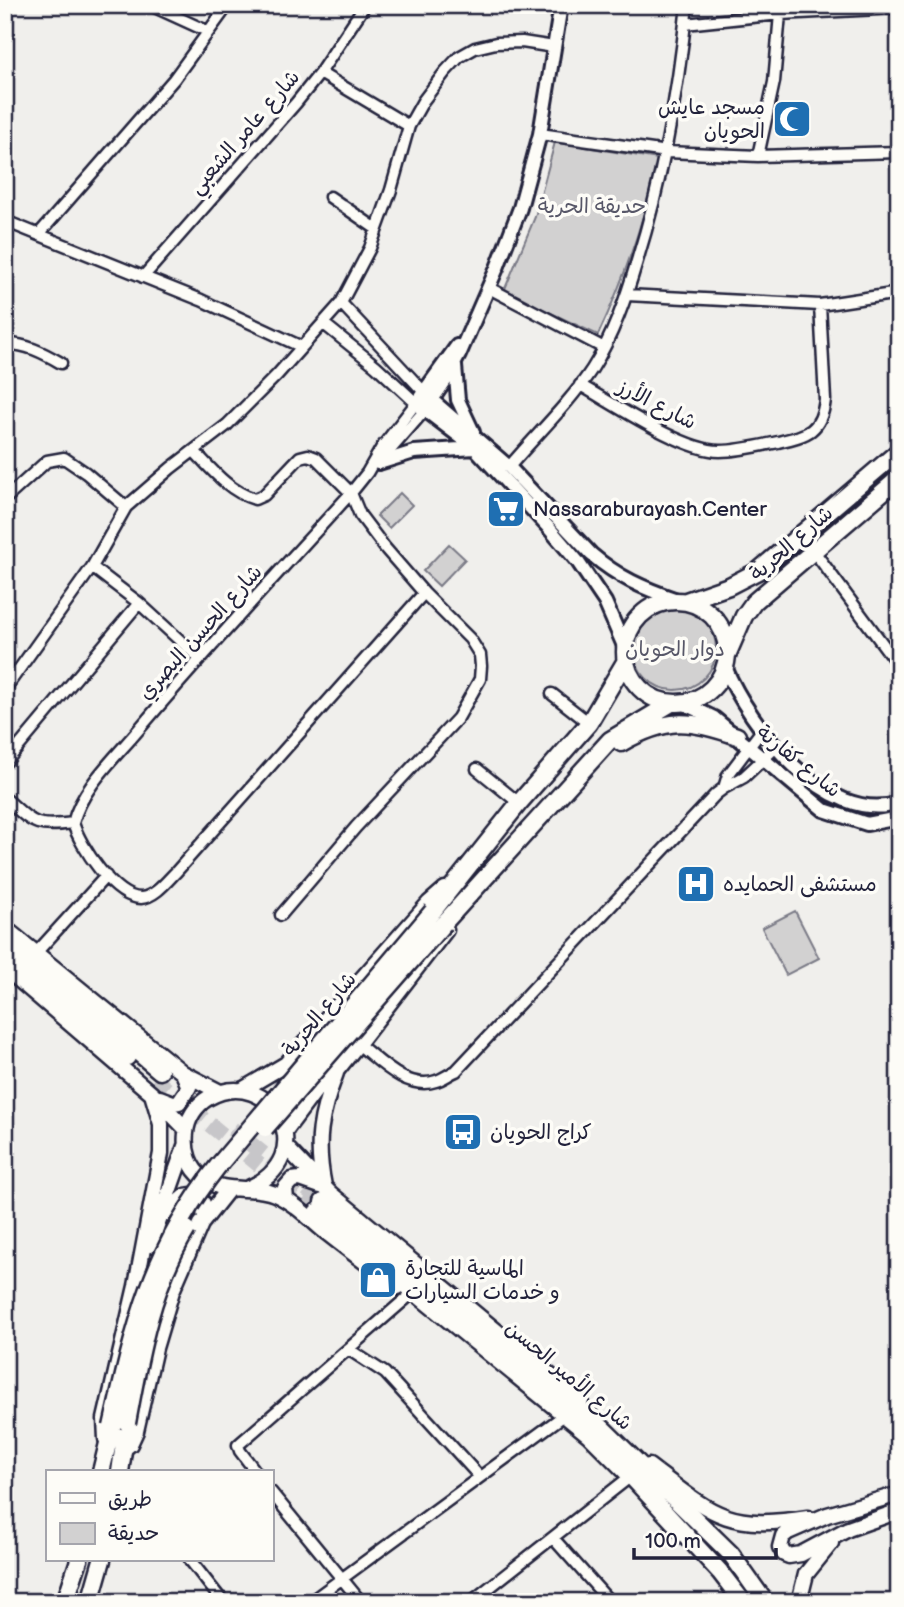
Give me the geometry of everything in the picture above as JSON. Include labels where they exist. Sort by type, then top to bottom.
[{"type":"highway","name":"شارع الحرية","points":[[681,601],[729,586],[758,571],[899,451]]},
{"type":"highway","name":"شارع الحرية","points":[[727,660],[744,617],[754,602],[899,478]]},
{"type":"highway","points":[[681,601],[699,606],[716,620],[726,638],[727,660],[719,680],[710,691],[697,699],[677,703],[646,694],[629,675],[625,654],[630,628],[647,609],[659,604],[681,601]]},
{"type":"highway","name":"شارع الحرية","points":[[119,1425],[153,1308],[180,1241],[200,1209],[224,1176],[438,917],[456,879],[589,723],[625,654]]},
{"type":"highway","name":"شارع الحرية","points":[[438,917],[470,894],[610,740],[640,719],[677,703]]},
{"type":"highway","points":[[584,767],[633,736],[666,725],[690,722],[743,741]]},
{"type":"highway","points":[[5,939],[155,1082]]},
{"type":"highway","points":[[5,955],[155,1082]]},
{"type":"highway","name":"شارع الأمير الحسن","points":[[322,1200],[593,1428],[620,1444],[731,1554],[765,1602]]},
{"type":"highway","points":[[119,1425],[124,1464]]},
{"type":"highway","points":[[103,1465],[119,1425]]},
{"type":"highway","name":"شارع الأمير الحسن","points":[[593,1428],[631,1476],[720,1572],[743,1602]]},
{"type":"highway","points":[[65,1602],[78,1562]]},
{"type":"highway","points":[[90,1602],[101,1562]]},
{"type":"main road","points":[[315,1091],[300,1098],[285,1096],[277,1085],[277,1080],[286,1064],[429,903],[456,879]]},
{"type":"main road","points":[[285,1130],[315,1091],[338,1069],[358,1044],[444,933],[470,894]]},
{"type":"main road","points":[[5,928],[183,1073],[220,1092]]},
{"type":"main road","points":[[5,968],[155,1082],[186,1129]]},
{"type":"main road","points":[[242,1090],[286,1064]]},
{"type":"main road","points":[[322,1200],[320,1121],[338,1069]]},
{"type":"main road","points":[[155,1082],[167,1102],[179,1102],[189,1087],[183,1073]]},
{"type":"main road","points":[[103,1465],[105,1419],[136,1286],[161,1153],[161,1124],[155,1082]]},
{"type":"main road","points":[[136,1286],[185,1146],[186,1129],[193,1113],[204,1100],[220,1092],[242,1090],[262,1097],[277,1111],[285,1130],[281,1161],[273,1174],[246,1189]]},
{"type":"main road","points":[[185,1146],[190,1162],[199,1175],[212,1185],[228,1190],[263,1191],[286,1200],[559,1419],[593,1428]]},
{"type":"main road","points":[[285,1146],[322,1200]]},
{"type":"main road","points":[[286,1200],[285,1188],[292,1180],[300,1179],[322,1200],[581,1400],[593,1428]]},
{"type":"main road","points":[[124,1464],[136,1431],[155,1348],[172,1291],[196,1233],[228,1190]]},
{"type":"main road","points":[[160,1217],[185,1196],[191,1195],[203,1203],[205,1218]]},
{"type":"main road","points":[[620,1444],[692,1499],[723,1517],[742,1522],[778,1522],[827,1515],[899,1494]]},
{"type":"main road","points":[[827,1515],[783,1536],[780,1547],[784,1554],[800,1554],[848,1529],[899,1511]]},
{"type":"main road","points":[[799,1602],[806,1574],[820,1555],[848,1529]]},
{"type":"street","points":[[150,5],[208,32]]},
{"type":"street","points":[[38,234],[174,79],[228,5]]},
{"type":"street","name":"شارع عامر الشعبي","points":[[144,276],[320,73],[365,5]]},
{"type":"street","name":"شارع الحسن البصري","points":[[367,473],[379,463],[455,363],[489,288],[520,208],[540,134],[561,5]]},
{"type":"street","points":[[509,467],[580,385],[604,348],[627,295],[654,208],[667,152],[687,5]]},
{"type":"street","points":[[685,24],[815,8],[899,8]]},
{"type":"street","points":[[758,156],[774,82],[780,13]]},
{"type":"street","points":[[5,690],[92,567],[125,507],[227,425],[341,303],[370,248],[375,228],[391,190],[409,126],[423,101],[445,72],[459,57],[475,48],[496,43],[522,42],[554,47]]},
{"type":"street","points":[[320,73],[409,126]]},
{"type":"street","points":[[540,134],[667,152],[758,156],[899,152]]},
{"type":"street","points":[[330,197],[375,228]]},
{"type":"street","points":[[5,221],[144,276],[302,347]]},
{"type":"street","points":[[489,288],[604,348]]},
{"type":"street","points":[[627,295],[820,305],[899,293]]},
{"type":"street","points":[[341,303],[424,402]]},
{"type":"street","name":"شارع الأرز","points":[[580,385],[682,440],[718,451],[787,440],[805,434],[817,426],[823,416],[825,400],[820,305]]},
{"type":"street","points":[[324,324],[509,467],[605,566],[635,585],[681,601]]},
{"type":"street","name":"شارع الحسن البصري","points":[[73,823],[76,809],[86,793],[199,658],[351,493],[382,447],[424,402],[451,353],[465,338]]},
{"type":"street","points":[[5,344],[21,345],[61,363]]},
{"type":"street","points":[[455,363],[458,400],[475,442],[578,562],[605,602],[625,654]]},
{"type":"street","points":[[379,463],[414,452],[475,442]]},
{"type":"street","points":[[195,452],[219,477],[255,499],[264,495],[300,457],[308,455],[322,463],[351,493],[367,525],[424,593],[470,639],[480,654],[480,679],[458,718],[356,827],[281,915]]},
{"type":"street","points":[[5,499],[47,461],[64,458],[125,507]]},
{"type":"street","points":[[813,550],[894,649],[899,666]]},
{"type":"street","points":[[92,567],[139,603],[199,658]]},
{"type":"street","points":[[5,798],[38,825],[73,823],[82,846],[106,876],[125,892],[138,898],[149,896],[176,872],[424,593]]},
{"type":"street","points":[[5,763],[139,603]]},
{"type":"street","name":"شارع كفارنة","points":[[727,660],[735,690],[762,730],[776,747],[822,788],[838,798],[867,806],[899,803]]},
{"type":"street","points":[[552,694],[589,723]]},
{"type":"street","name":"شارع كفارنة","points":[[677,703],[714,718],[805,797],[824,810],[867,824],[899,818]]},
{"type":"street","points":[[724,788],[743,741],[762,730]]},
{"type":"street","points":[[358,1044],[402,1078],[419,1083],[435,1081],[456,1071],[724,788],[738,782],[776,747]]},
{"type":"street","points":[[477,769],[519,803]]},
{"type":"street","points":[[36,953],[106,876]]},
{"type":"street","points":[[254,1470],[238,1444],[409,1296]]},
{"type":"street","points":[[348,1349],[385,1373],[480,1476]]},
{"type":"street","points":[[310,1602],[559,1419]]},
{"type":"street","points":[[471,1602],[631,1476]]},
{"type":"street","points":[[273,1494],[361,1602]]},
{"type":"street","points":[[553,1538],[610,1602]]},
{"type":"street","points":[[192,1562],[223,1602]]},
{"type":"green space","name":"حديقة الحرية","points":[[555,142],[658,159],[633,249],[598,335],[504,291],[535,217]]},
{"type":"green space","points":[[400,493],[412,505],[389,528],[377,516]]},
{"type":"green space","points":[[449,544],[465,559],[439,586],[423,571]]},
{"type":"green space","name":"دوار الحويان","points":[[675,608],[691,611],[704,620],[713,633],[716,649],[713,665],[704,678],[691,687],[675,690],[659,687],[646,678],[637,665],[634,649],[637,633],[646,620],[659,611]]},
{"type":"green space","points":[[795,911],[819,958],[786,975],[762,928]]},
{"type":"tunnel","points":[[154,1079],[317,1212]]},
{"type":"tunnel","points":[[232,1129],[323,1202]]},
{"type":"place","name":"مسجد عايش الحويان","points":[[792,119]]},
{"type":"place","name":"Nassaraburayash.Center","points":[[506,509]]},
{"type":"place","name":"مستشفى الحمايده","points":[[696,884]]},
{"type":"place","name":"كراج الحويان","points":[[463,1132]]},
{"type":"place","name":"الماسية للتجارة و خدمات السيارات","points":[[378,1280]]}]
